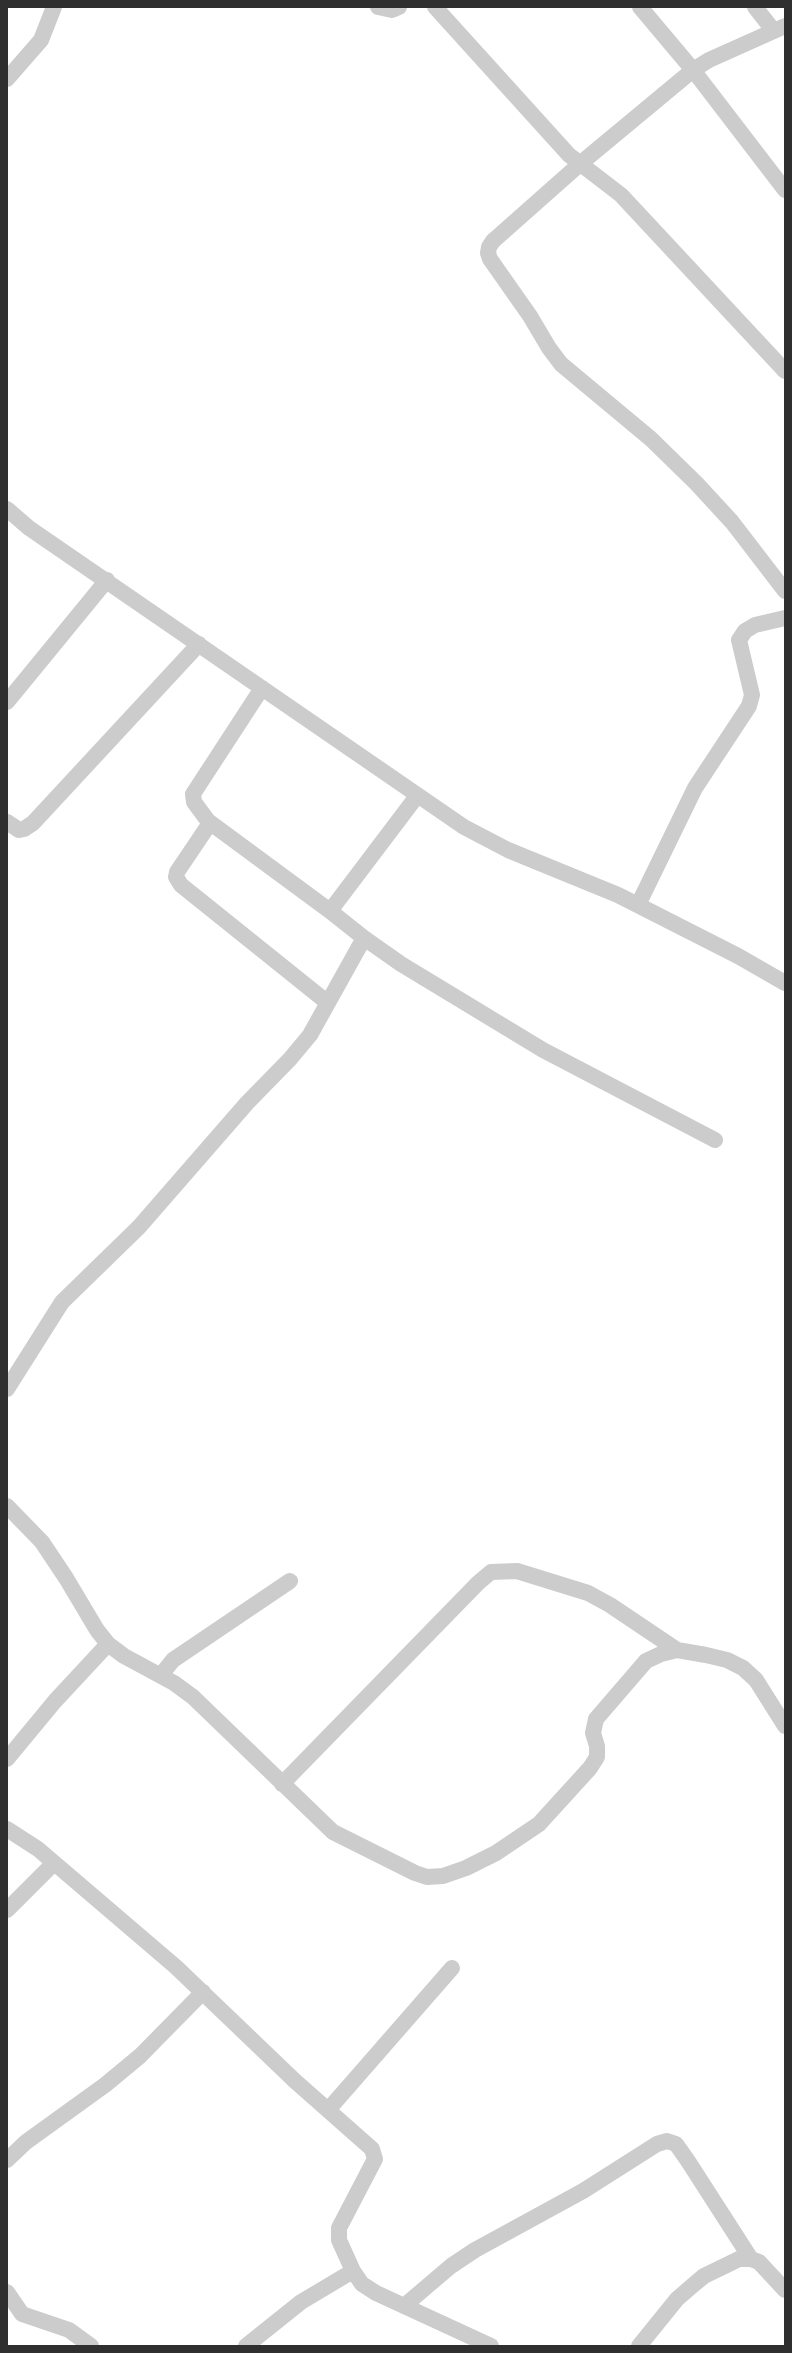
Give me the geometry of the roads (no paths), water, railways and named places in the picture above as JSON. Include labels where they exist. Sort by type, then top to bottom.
[{"type":"street","points":[[7,79],[41,40],[54,7]]},
{"type":"street","points":[[378,7],[392,10],[399,7]]},
{"type":"street","points":[[435,7],[569,155],[621,195],[785,371]]},
{"type":"street","points":[[640,7],[693,70],[785,190]]},
{"type":"street","points":[[754,7],[779,28],[709,60],[693,70],[581,163],[493,241],[489,247],[490,259],[561,364],[651,440],[697,484],[732,522],[785,591]]},
{"type":"street","points":[[7,509],[29,528],[107,580],[417,796],[464,827],[508,850],[638,905],[738,956],[785,983]]},
{"type":"street","points":[[7,702],[107,580]]},
{"type":"street","points":[[638,905],[695,788],[749,706],[752,695],[739,640],[745,631],[754,625],[785,618]]},
{"type":"street","points":[[7,822],[19,830],[24,829],[33,823],[199,644]]},
{"type":"street","points":[[262,688],[193,794],[194,802],[208,821],[401,964],[543,1050],[716,1140]]},
{"type":"street","points":[[330,911],[417,796]]},
{"type":"street","points":[[208,821],[206,832],[177,872],[178,881],[328,1003]]},
{"type":"street","points":[[7,1389],[62,1302],[139,1227],[247,1103],[290,1060],[310,1035],[364,938]]},
{"type":"street","points":[[7,1506],[42,1542],[66,1578],[97,1630],[108,1644],[124,1656],[161,1675],[192,1697],[333,1832],[415,1873],[427,1876],[444,1876],[466,1868],[496,1853],[539,1824],[590,1768],[597,1757],[597,1746],[593,1733],[596,1719],[604,1708],[646,1661],[661,1654],[677,1650]]},
{"type":"street","points":[[282,1784],[478,1583],[491,1572],[517,1571],[588,1594],[610,1605],[677,1650],[726,1660],[743,1668],[756,1680],[785,1726]]},
{"type":"street","points":[[161,1675],[179,1656],[290,1582]]},
{"type":"street","points":[[7,1759],[50,1706],[108,1644]]},
{"type":"street","points":[[7,1829],[38,1849],[203,1992],[328,2110],[372,2149],[375,2159],[339,2228],[338,2240],[353,2271],[362,2284],[376,2293],[491,2346]]},
{"type":"street","points":[[7,1910],[54,1863]]},
{"type":"street","points":[[328,2110],[452,1968]]},
{"type":"street","points":[[7,2160],[26,2142],[105,2085],[140,2056],[203,1992]]},
{"type":"street","points":[[404,2306],[451,2266],[475,2250],[583,2191],[657,2144],[667,2141],[676,2144],[751,2258],[759,2262],[785,2290]]},
{"type":"street","points":[[639,2346],[677,2299],[704,2276],[740,2259],[751,2258]]},
{"type":"street","points":[[246,2346],[301,2302],[353,2271]]},
{"type":"street","points":[[7,2292],[22,2314],[69,2330],[92,2346]]}]
